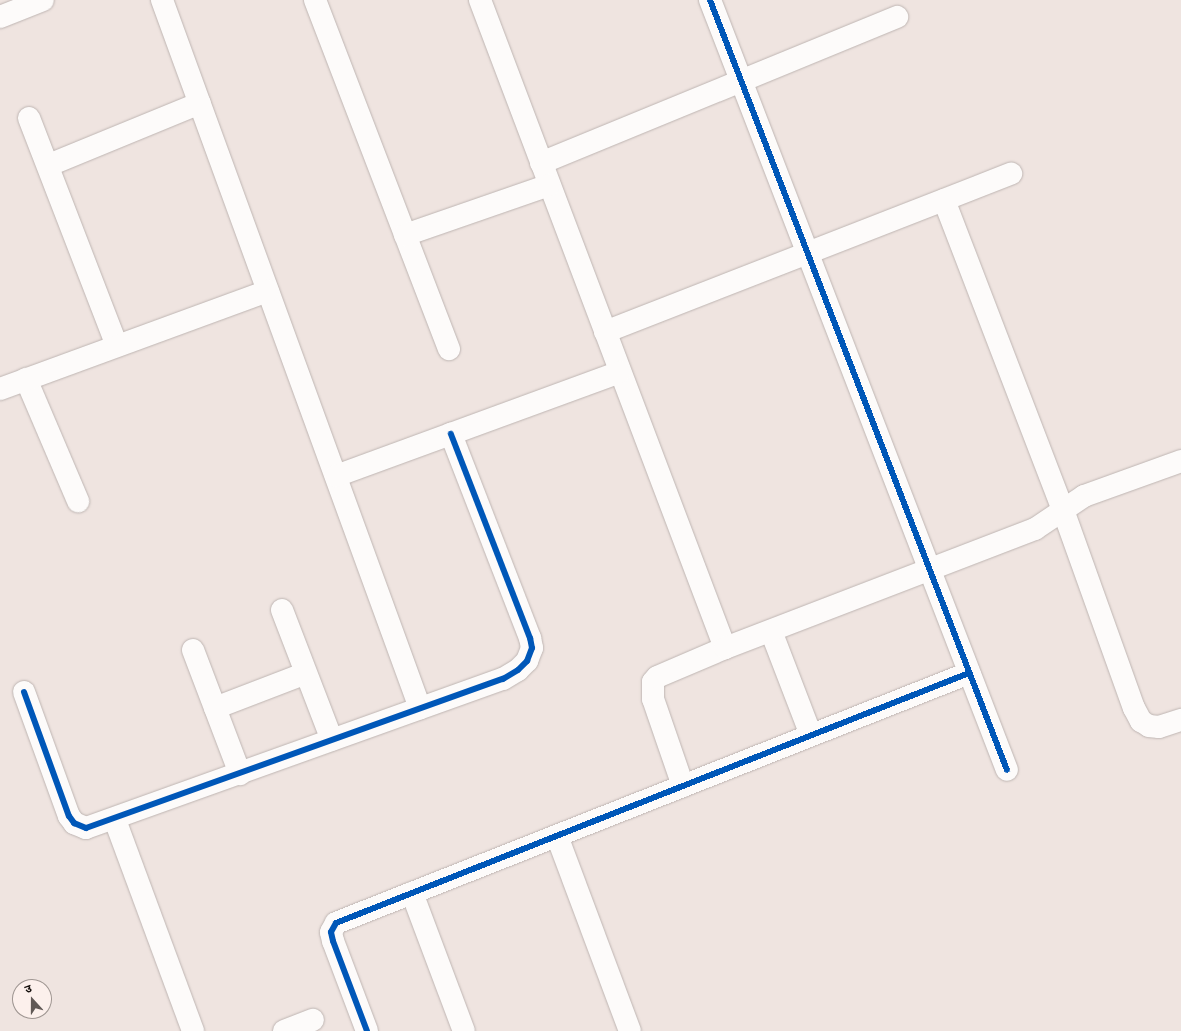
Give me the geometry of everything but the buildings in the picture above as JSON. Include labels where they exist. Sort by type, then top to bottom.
[{"type":"street","points":[[0,17],[43,0]]},
{"type":"street","points":[[162,0],[420,708]]},
{"type":"street","points":[[315,0],[449,349]]},
{"type":"street","points":[[480,0],[725,648]]},
{"type":"street","points":[[710,0],[810,253],[929,570],[1007,770]]},
{"type":"street","points":[[541,163],[897,17]]},
{"type":"street","points":[[49,165],[200,103]]},
{"type":"street","points":[[29,118],[49,165],[117,346]]},
{"type":"street","points":[[605,332],[1011,174]]},
{"type":"street","points":[[405,234],[549,185]]},
{"type":"street","points":[[944,200],[1063,510],[1134,708],[1141,722],[1149,726],[1159,727],[1181,720]]},
{"type":"street","points":[[0,389],[268,291]]},
{"type":"street","points":[[336,476],[620,372]]},
{"type":"street","points":[[26,379],[78,501]]},
{"type":"street","points":[[24,692],[69,816],[74,823],[86,828],[115,820],[503,678],[527,661],[532,648],[450,434]]},
{"type":"street","points":[[683,786],[653,699],[653,682],[668,671],[1035,528],[1084,496],[1181,461]]},
{"type":"street","points":[[282,610],[332,740]]},
{"type":"street","points":[[771,631],[811,735]]},
{"type":"street","points":[[193,650],[240,774]]},
{"type":"street","points":[[215,708],[306,673]]},
{"type":"street","points":[[366,1031],[333,941],[332,927],[342,920],[969,673]]},
{"type":"street","points":[[115,820],[193,1031]]},
{"type":"street","points":[[557,836],[630,1031]]},
{"type":"street","points":[[412,893],[464,1031]]},
{"type":"street","points":[[284,1031],[313,1020]]},
{"type":"cycle path","points":[[710,0],[1007,770]]},
{"type":"cycle path","points":[[24,692],[69,816],[74,823],[86,828],[503,679],[518,670],[527,661],[532,648],[530,638],[451,434]]},
{"type":"cycle path","points":[[367,1031],[333,941],[331,932],[336,923],[969,673]]}]
